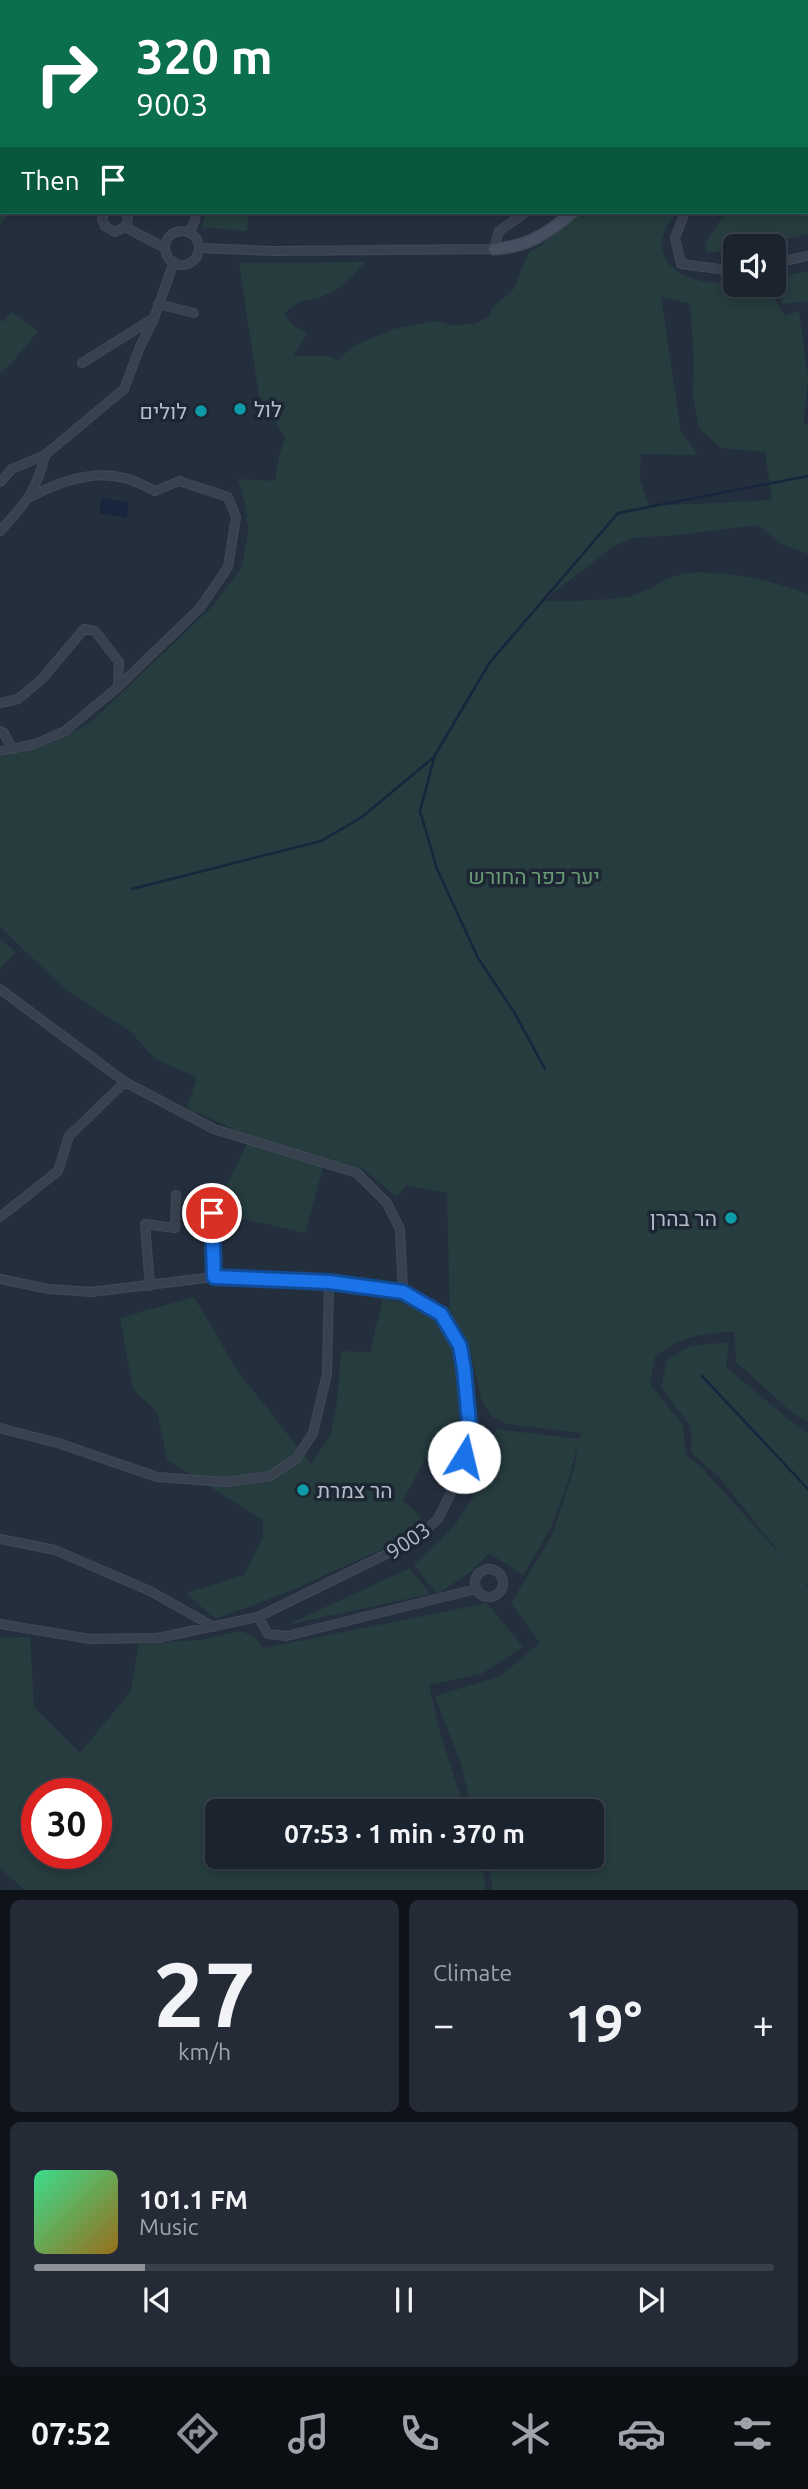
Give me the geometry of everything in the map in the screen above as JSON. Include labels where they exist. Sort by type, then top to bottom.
[{"type":"main road","points":[[494,248],[518,246],[538,239],[570,214]]},
{"type":"street","points":[[104,214],[102,219],[107,229],[115,232],[125,227],[128,219],[126,214]]},
{"type":"street","points":[[189,232],[196,214]]},
{"type":"street","points":[[199,248],[274,251],[494,248],[499,231],[523,214]]},
{"type":"street","points":[[684,214],[675,238],[681,264],[723,269]]},
{"type":"street","points":[[125,227],[165,248]]},
{"type":"street","points":[[183,231],[197,238],[199,248],[195,259],[185,264],[174,262],[165,248],[173,234],[183,231]]},
{"type":"street","points":[[786,261],[808,256]]},
{"type":"street","points":[[0,482],[12,470],[45,455],[124,389],[174,262]]},
{"type":"street","points":[[158,304],[194,313]]},
{"type":"street","points":[[82,363],[154,318]]},
{"type":"street","points":[[0,531],[28,498],[40,475],[45,455]]},
{"type":"street","points":[[0,751],[36,744],[65,731],[118,687],[200,608],[228,567],[236,517],[228,497],[179,481],[155,491],[123,477],[88,475],[28,498]]},
{"type":"street","points":[[0,703],[18,699],[42,680],[84,629],[95,631],[119,662],[118,687]]},
{"type":"street","points":[[0,731],[4,733],[12,749]]},
{"type":"street","points":[[0,989],[125,1082],[214,1129],[357,1172],[387,1203],[400,1230],[403,1292]]},
{"type":"street","points":[[0,1217],[58,1171],[69,1136],[125,1082]]},
{"type":"street","points":[[150,1286],[145,1224],[175,1228],[176,1195]]},
{"type":"street","points":[[212,1213],[214,1277]]},
{"type":"street","name":"9003","points":[[0,1279],[48,1289],[91,1292],[214,1277],[329,1282],[403,1292],[441,1314],[460,1346],[469,1422],[464,1457],[454,1487],[438,1519],[411,1542],[258,1617],[158,1638],[90,1639],[0,1625]]},
{"type":"street","points":[[0,1428],[61,1444],[157,1477],[226,1482],[270,1476],[296,1459],[313,1433],[327,1374],[329,1282]]},
{"type":"street","points":[[0,1539],[55,1550],[150,1591],[214,1627]]},
{"type":"street","points":[[258,1617],[268,1634],[287,1636],[476,1589]]},
{"type":"green space","points":[[0,214],[10,214],[0,225]]},
{"type":"green space","points":[[204,214],[249,214],[247,231],[202,227]]},
{"type":"green space","name":"יער כפר החורש","points":[[578,214],[676,214],[665,229],[662,244],[665,257],[673,268],[701,281],[723,283],[723,297],[774,297],[785,316],[799,311],[808,377],[804,423],[808,423],[808,554],[782,544],[758,525],[633,538],[614,546],[543,601],[628,597],[675,576],[690,573],[720,573],[750,578],[808,594],[808,1422],[789,1410],[736,1362],[734,1332],[692,1337],[675,1344],[655,1357],[650,1384],[683,1425],[686,1455],[702,1468],[787,1562],[719,1477],[691,1453],[691,1427],[661,1387],[667,1360],[690,1346],[729,1342],[726,1367],[808,1433],[808,1586],[800,1578],[808,1588],[808,1890],[493,1890],[489,1869],[604,1869],[604,1799],[470,1799],[460,1762],[435,1696],[500,1676],[540,1643],[511,1603],[552,1535],[574,1469],[579,1440],[550,1530],[523,1575],[489,1553],[472,1571],[437,1594],[414,1565],[455,1525],[473,1497],[496,1429],[579,1439],[581,1433],[506,1424],[491,1416],[481,1399],[472,1358],[450,1316],[447,1193],[406,1185],[397,1197],[363,1169],[325,1160],[305,1233],[235,1217],[223,1192],[251,1137],[187,1108],[197,1077],[155,1059],[130,1031],[66,990],[0,927],[0,757],[47,745],[90,723],[213,606],[242,567],[248,532],[245,503],[238,479],[275,481],[285,437],[259,396],[239,263],[366,262],[335,290],[299,303],[284,314],[293,325],[307,334],[293,356],[326,356],[338,360],[353,346],[394,329],[436,321],[451,325],[474,324],[489,317],[492,308],[513,290],[529,252],[542,245]],"holes":[[[661,297],[690,304],[694,361],[693,396],[699,428],[721,448],[765,452],[772,500],[649,506],[640,479],[641,454],[698,455],[681,432]]]},
{"type":"green space","points":[[724,214],[808,214],[808,234],[786,240],[786,234],[723,234],[723,252],[707,252],[705,244]]},
{"type":"green space","points":[[808,271],[808,309],[807,301],[782,304],[780,297],[786,297],[786,276]]},
{"type":"green space","points":[[12,312],[38,331],[11,364],[0,373],[0,320],[3,322]]},
{"type":"green space","points":[[0,939],[16,952],[0,969]]},
{"type":"green space","points":[[194,1297],[237,1370],[311,1464],[330,1436],[337,1403],[341,1351],[370,1352],[383,1298],[420,1309],[439,1325],[449,1341],[459,1378],[458,1457],[432,1447],[403,1500],[422,1518],[383,1549],[283,1594],[215,1619],[186,1593],[244,1575],[263,1537],[263,1520],[167,1460],[157,1412],[133,1389],[120,1318]]},
{"type":"green space","points":[[410,1568],[430,1594],[287,1625]]},
{"type":"green space","points":[[487,1603],[523,1647],[481,1674],[429,1685],[440,1732],[461,1799],[205,1799],[205,1869],[483,1869],[486,1890],[25,1890],[0,1868],[0,1638],[30,1637],[34,1707],[80,1753],[131,1691],[139,1644],[199,1640],[239,1631],[253,1635],[264,1648]]},
{"type":"water","points":[[102,498],[129,503],[127,518],[99,513]]},
{"type":"waterway","points":[[545,1069],[514,1012],[478,958],[437,869],[420,811],[435,755],[490,662],[618,513],[808,476]]},
{"type":"waterway","points":[[132,889],[321,841],[362,817],[434,757]]},
{"type":"waterway","points":[[702,1376],[808,1489]]},
{"type":"place","name":"לול","points":[[240,409]]},
{"type":"place","name":"לולים","points":[[201,411]]},
{"type":"place","name":"הר בהרן","points":[[731,1218]]},
{"type":"place","name":"הר צמרת","points":[[303,1490]]},
{"type":"route","points":[[212,1213],[214,1277],[329,1282],[374,1287],[403,1292],[441,1314],[460,1346],[464,1369],[469,1422],[464,1457]]}]
